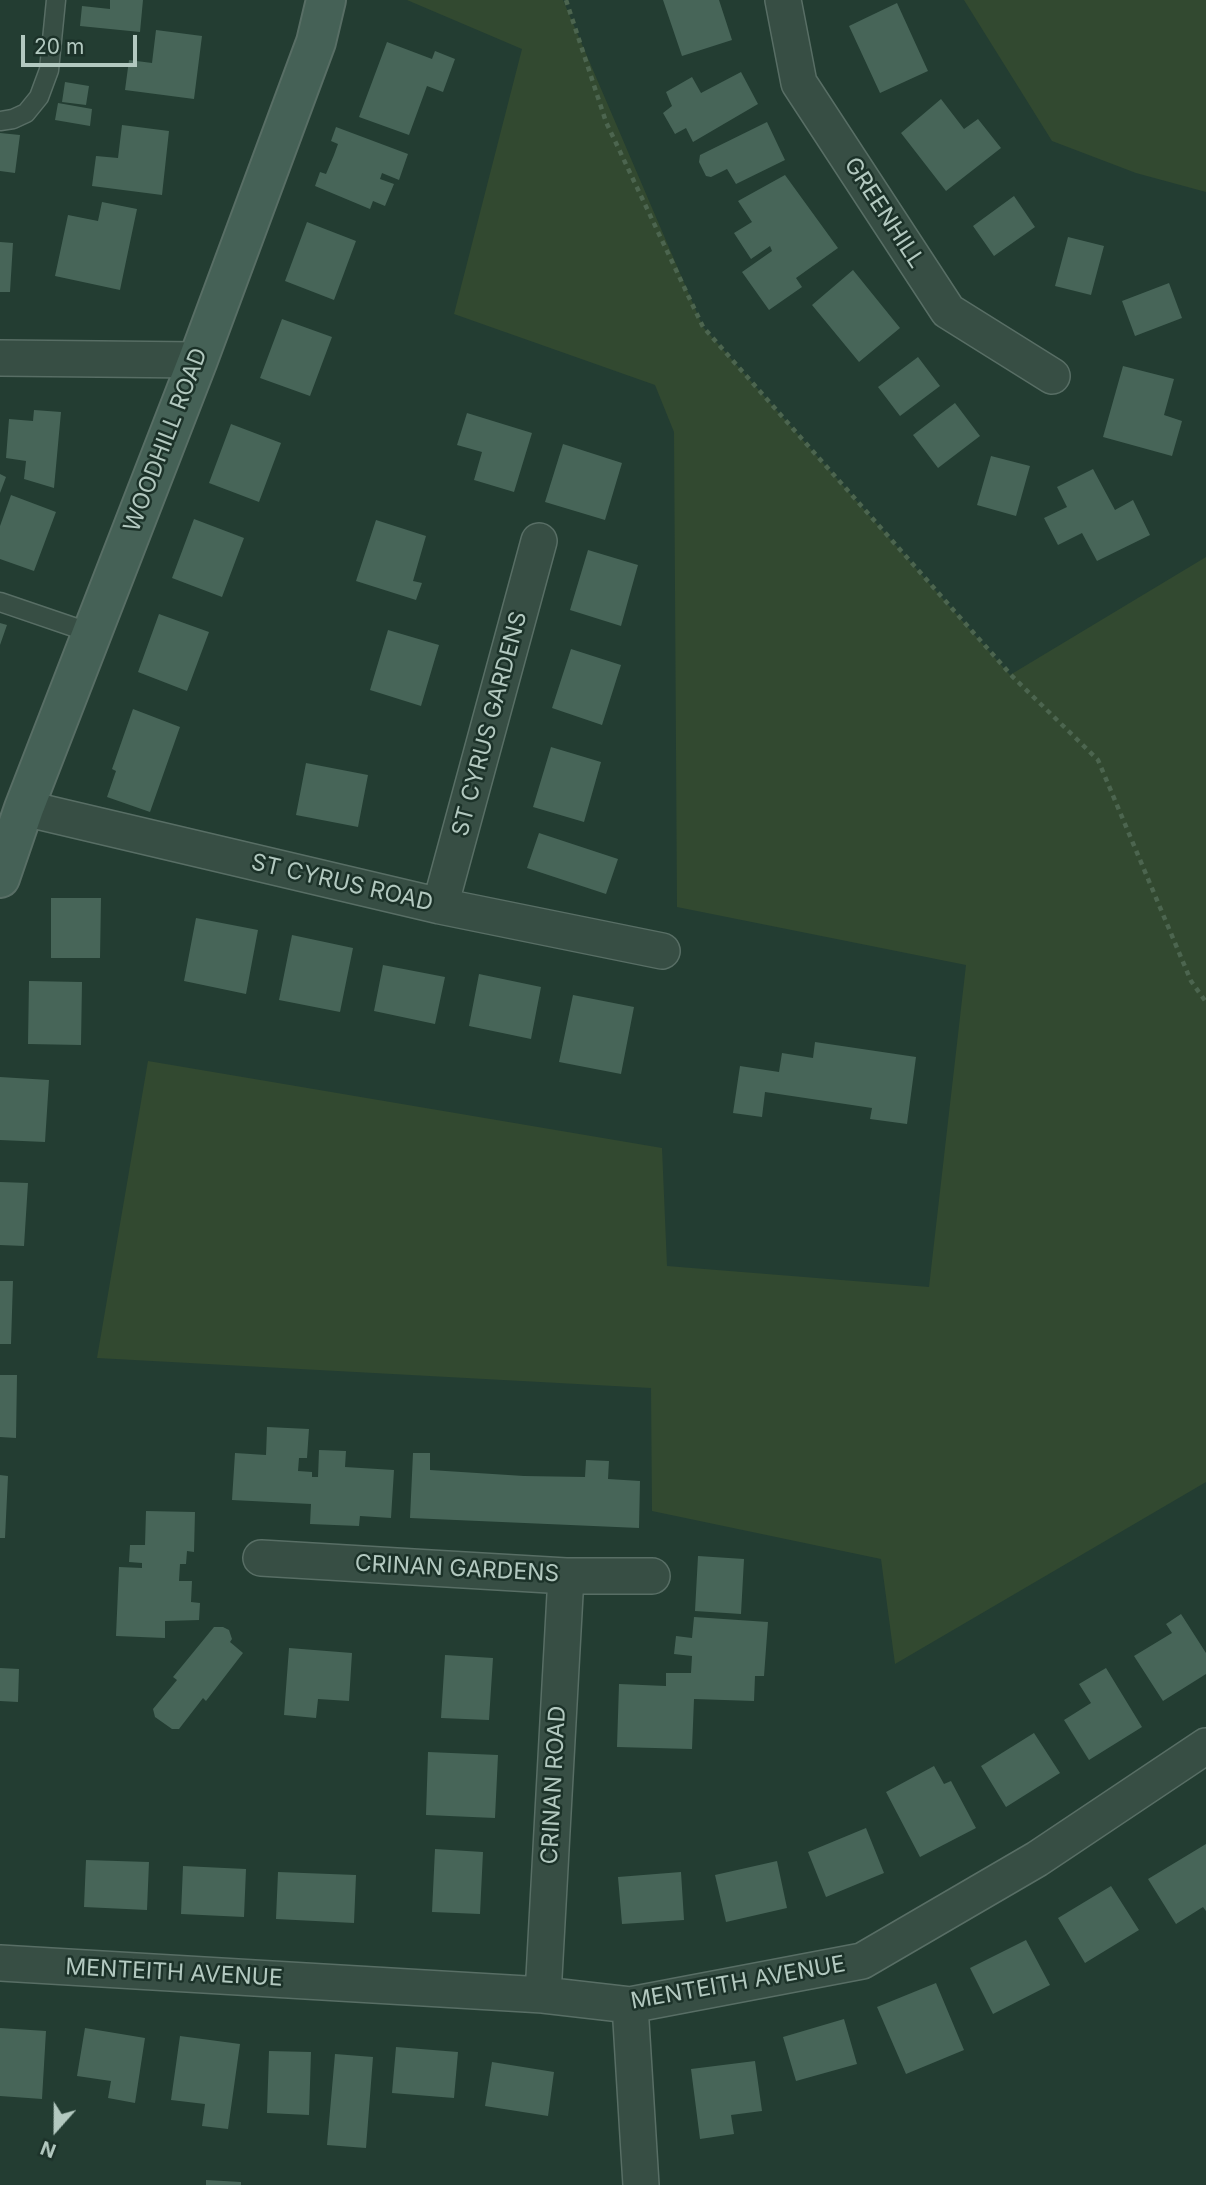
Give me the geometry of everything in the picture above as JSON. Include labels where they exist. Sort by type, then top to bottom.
[{"type":"street","name":"WOODHILL ROAD","points":[[0,878],[24,807],[198,360],[316,42],[326,0]]},
{"type":"street","name":"GREENHILL","points":[[783,0],[799,83],[948,311],[1052,376]]},
{"type":"street","points":[[0,358],[198,360]]},
{"type":"street","name":"ST CYRUS GARDENS","points":[[440,906],[539,541]]},
{"type":"street","name":"ST CYRUS ROAD","points":[[24,807],[440,906],[662,951]]},
{"type":"street","name":"CRINAN GARDENS","points":[[261,1558],[566,1576],[652,1576]]},
{"type":"street","name":"CRINAN ROAD","points":[[543,1995],[566,1576]]},
{"type":"street","name":"MENTEITH AVENUE","points":[[0,1963],[543,1995],[630,2005],[862,1961],[1037,1858],[1206,1746]]},
{"type":"street","points":[[630,2005],[641,2185]]},
{"type":"lane","points":[[0,121],[26,113],[39,97],[49,70],[56,0]]},
{"type":"lane","points":[[0,602],[92,633]]},
{"type":"path","points":[[566,0],[606,122],[703,327],[1011,675],[1098,760],[1191,981],[1206,1002]]},
{"type":"green space","points":[[407,0],[563,0],[703,327],[1010,675],[1206,557],[1206,1482],[895,1664],[881,1559],[652,1511],[651,1388],[97,1358],[148,1061],[662,1148],[667,1266],[929,1287],[966,965],[677,907],[674,432],[655,385],[454,314],[522,49]]},
{"type":"green space","points":[[964,0],[1206,0],[1206,192],[1136,173],[1052,141]]},
{"type":"building","points":[[110,0],[143,0],[140,32],[80,26],[82,6],[110,9]]},
{"type":"building","points":[[663,0],[719,0],[732,40],[682,56]]},
{"type":"building","points":[[897,3],[928,71],[880,93],[849,26]]},
{"type":"building","points":[[156,30],[202,36],[194,99],[125,90],[129,60],[152,63]]},
{"type":"building","points":[[387,42],[432,59],[435,51],[455,59],[443,92],[427,86],[409,135],[359,117]]},
{"type":"building","points":[[741,72],[758,104],[693,142],[686,128],[675,134],[663,113],[672,106],[666,92],[692,77],[701,93]]},
{"type":"building","points":[[65,82],[89,86],[86,105],[62,102]]},
{"type":"building","points":[[941,99],[964,129],[978,119],[1001,148],[946,191],[901,133]]},
{"type":"building","points":[[58,103],[92,109],[90,126],[55,120]]},
{"type":"building","points":[[767,122],[785,160],[736,184],[727,169],[711,177],[706,176],[699,162],[700,155]]},
{"type":"building","points":[[122,125],[169,131],[162,195],[92,186],[96,156],[118,158]]},
{"type":"building","points":[[336,127],[408,154],[399,180],[382,173],[380,179],[394,184],[385,206],[373,201],[370,209],[315,186],[320,172],[326,174],[338,144],[331,141]]},
{"type":"building","points":[[0,133],[20,135],[15,173],[0,171]]},
{"type":"building","points":[[785,175],[838,248],[796,278],[802,287],[769,310],[742,272],[772,251],[770,246],[751,259],[734,233],[752,222],[738,201]]},
{"type":"building","points":[[1014,196],[1035,227],[994,256],[973,226]]},
{"type":"building","points":[[102,202],[137,209],[120,290],[55,276],[68,215],[98,221]]},
{"type":"building","points":[[307,222],[356,241],[334,300],[285,281]]},
{"type":"building","points":[[1068,237],[1104,246],[1091,295],[1055,286]]},
{"type":"building","points":[[0,242],[13,243],[10,292],[0,292]]},
{"type":"building","points":[[853,270],[900,328],[859,362],[812,305]]},
{"type":"building","points":[[1169,283],[1182,318],[1135,336],[1122,301]]},
{"type":"building","points":[[282,319],[332,337],[310,396],[260,378]]},
{"type":"building","points":[[918,357],[940,386],[900,416],[878,387]]},
{"type":"building","points":[[1123,366],[1174,379],[1164,415],[1182,421],[1172,456],[1103,437]]},
{"type":"building","points":[[955,403],[980,436],[938,468],[913,435]]},
{"type":"building","points":[[34,410],[61,412],[54,488],[24,479],[26,461],[6,458],[9,419],[33,421]]},
{"type":"building","points":[[467,413],[532,433],[514,492],[474,480],[482,452],[457,445]]},
{"type":"building","points":[[231,424],[281,443],[259,502],[209,483]]},
{"type":"building","points":[[563,444],[622,463],[605,520],[545,502]]},
{"type":"building","points":[[991,456],[1030,466],[1016,516],[977,505]]},
{"type":"building","points":[[1093,469],[1115,510],[1133,500],[1150,535],[1097,561],[1082,533],[1058,545],[1044,518],[1067,507],[1057,487]]},
{"type":"building","points":[[0,474],[6,477],[0,493]]},
{"type":"building","points":[[11,495],[56,512],[34,571],[0,559],[0,526]]},
{"type":"building","points":[[194,519],[244,538],[222,597],[172,578]]},
{"type":"building","points":[[376,520],[426,536],[413,581],[422,583],[416,600],[356,581]]},
{"type":"building","points":[[588,550],[638,565],[621,626],[570,610]]},
{"type":"building","points":[[159,614],[209,632],[187,691],[138,672]]},
{"type":"building","points":[[0,623],[7,625],[0,645]]},
{"type":"building","points":[[388,630],[439,645],[421,706],[370,690]]},
{"type":"building","points":[[571,649],[621,665],[602,725],[552,708]]},
{"type":"building","points":[[133,709],[180,727],[150,812],[107,797],[116,771],[112,769]]},
{"type":"building","points":[[551,747],[601,762],[584,822],[533,807]]},
{"type":"building","points":[[306,763],[368,775],[358,827],[296,815]]},
{"type":"building","points":[[539,833],[618,859],[606,894],[527,868]]},
{"type":"building","points":[[51,898],[101,898],[100,958],[51,958]]},
{"type":"building","points":[[196,918],[258,930],[246,994],[184,981]]},
{"type":"building","points":[[292,935],[353,948],[340,1012],[279,1000]]},
{"type":"building","points":[[383,965],[445,977],[435,1024],[374,1011]]},
{"type":"building","points":[[479,974],[541,987],[531,1039],[469,1026]]},
{"type":"building","points":[[29,981],[82,982],[81,1045],[28,1044]]},
{"type":"building","points":[[573,995],[634,1007],[621,1074],[559,1062]]},
{"type":"building","points":[[815,1042],[916,1057],[907,1124],[870,1119],[872,1108],[765,1092],[762,1117],[733,1113],[740,1066],[779,1072],[782,1053],[813,1058]]},
{"type":"building","points":[[0,1077],[49,1080],[45,1142],[0,1140]]},
{"type":"building","points":[[0,1182],[28,1183],[24,1246],[0,1245]]},
{"type":"building","points":[[0,1281],[13,1281],[11,1344],[0,1344]]},
{"type":"building","points":[[0,1375],[17,1375],[16,1438],[0,1437]]},
{"type":"building","points":[[267,1427],[309,1429],[307,1458],[299,1458],[298,1471],[312,1472],[312,1477],[318,1477],[319,1450],[346,1451],[345,1467],[394,1470],[391,1518],[360,1516],[359,1526],[310,1524],[311,1504],[232,1500],[235,1453],[266,1455]]},
{"type":"building","points":[[413,1453],[430,1453],[430,1470],[524,1476],[585,1477],[586,1460],[609,1461],[608,1479],[640,1481],[639,1528],[410,1518]]},
{"type":"building","points":[[0,1475],[8,1476],[5,1538],[0,1538]]},
{"type":"building","points":[[146,1511],[195,1512],[194,1552],[187,1551],[186,1564],[180,1564],[179,1581],[192,1581],[191,1602],[200,1603],[199,1620],[165,1621],[165,1638],[116,1636],[119,1567],[142,1568],[142,1563],[129,1562],[130,1545],[145,1545]]},
{"type":"building","points":[[698,1556],[744,1559],[741,1614],[695,1611]]},
{"type":"building","points":[[1181,1614],[1206,1653],[1206,1674],[1163,1701],[1134,1656],[1172,1633],[1166,1624]]},
{"type":"building","points":[[694,1617],[768,1622],[764,1676],[755,1676],[754,1701],[694,1699],[692,1749],[617,1747],[619,1684],[666,1686],[666,1673],[691,1673],[692,1656],[674,1654],[676,1636],[692,1638]]},
{"type":"building","points":[[214,1627],[229,1630],[232,1639],[230,1642],[243,1653],[206,1701],[203,1698],[179,1729],[172,1729],[155,1717],[153,1709],[177,1680],[173,1677]]},
{"type":"building","points":[[289,1648],[352,1653],[349,1701],[318,1699],[316,1718],[284,1715]]},
{"type":"building","points":[[445,1655],[493,1658],[489,1720],[441,1718]]},
{"type":"building","points":[[0,1668],[19,1669],[18,1702],[0,1701]]},
{"type":"building","points":[[1106,1668],[1142,1727],[1089,1760],[1064,1720],[1091,1703],[1079,1684]]},
{"type":"building","points":[[1034,1733],[1060,1773],[1006,1807],[981,1766]]},
{"type":"building","points":[[428,1752],[498,1755],[495,1818],[426,1815]]},
{"type":"building","points":[[934,1766],[944,1784],[951,1781],[976,1828],[920,1857],[886,1792]]},
{"type":"building","points":[[866,1828],[884,1873],[826,1897],[808,1852]]},
{"type":"building","points":[[1206,1844],[1206,1911],[1203,1907],[1176,1924],[1148,1879]]},
{"type":"building","points":[[435,1849],[483,1852],[480,1914],[432,1912]]},
{"type":"building","points":[[86,1860],[149,1862],[147,1910],[84,1907]]},
{"type":"building","points":[[777,1861],[787,1908],[726,1922],[715,1875]]},
{"type":"building","points":[[183,1866],[246,1869],[244,1917],[181,1914]]},
{"type":"building","points":[[278,1872],[356,1875],[354,1923],[276,1919]]},
{"type":"building","points":[[681,1872],[684,1920],[622,1924],[618,1877]]},
{"type":"building","points":[[1111,1886],[1139,1930],[1085,1963],[1058,1918]]},
{"type":"building","points":[[1026,1940],[1050,1985],[993,2014],[970,1968]]},
{"type":"building","points":[[936,1983],[964,2050],[906,2074],[877,2007]]},
{"type":"building","points":[[844,2019],[857,2064],[796,2081],[783,2037]]},
{"type":"building","points":[[0,2028],[46,2031],[42,2099],[0,2096]]},
{"type":"building","points":[[85,2028],[145,2038],[135,2103],[108,2098],[111,2081],[77,2076]]},
{"type":"building","points":[[180,2036],[240,2044],[228,2129],[202,2126],[205,2104],[171,2100]]},
{"type":"building","points":[[396,2047],[458,2052],[454,2098],[392,2093]]},
{"type":"building","points":[[269,2051],[311,2052],[309,2115],[267,2113]]},
{"type":"building","points":[[335,2054],[373,2057],[366,2148],[327,2145]]},
{"type":"building","points":[[755,2061],[762,2111],[731,2115],[734,2134],[700,2139],[691,2069]]},
{"type":"building","points":[[492,2062],[554,2072],[548,2116],[485,2106]]},
{"type":"building","points":[[206,2180],[241,2182],[241,2185],[206,2185]]}]
